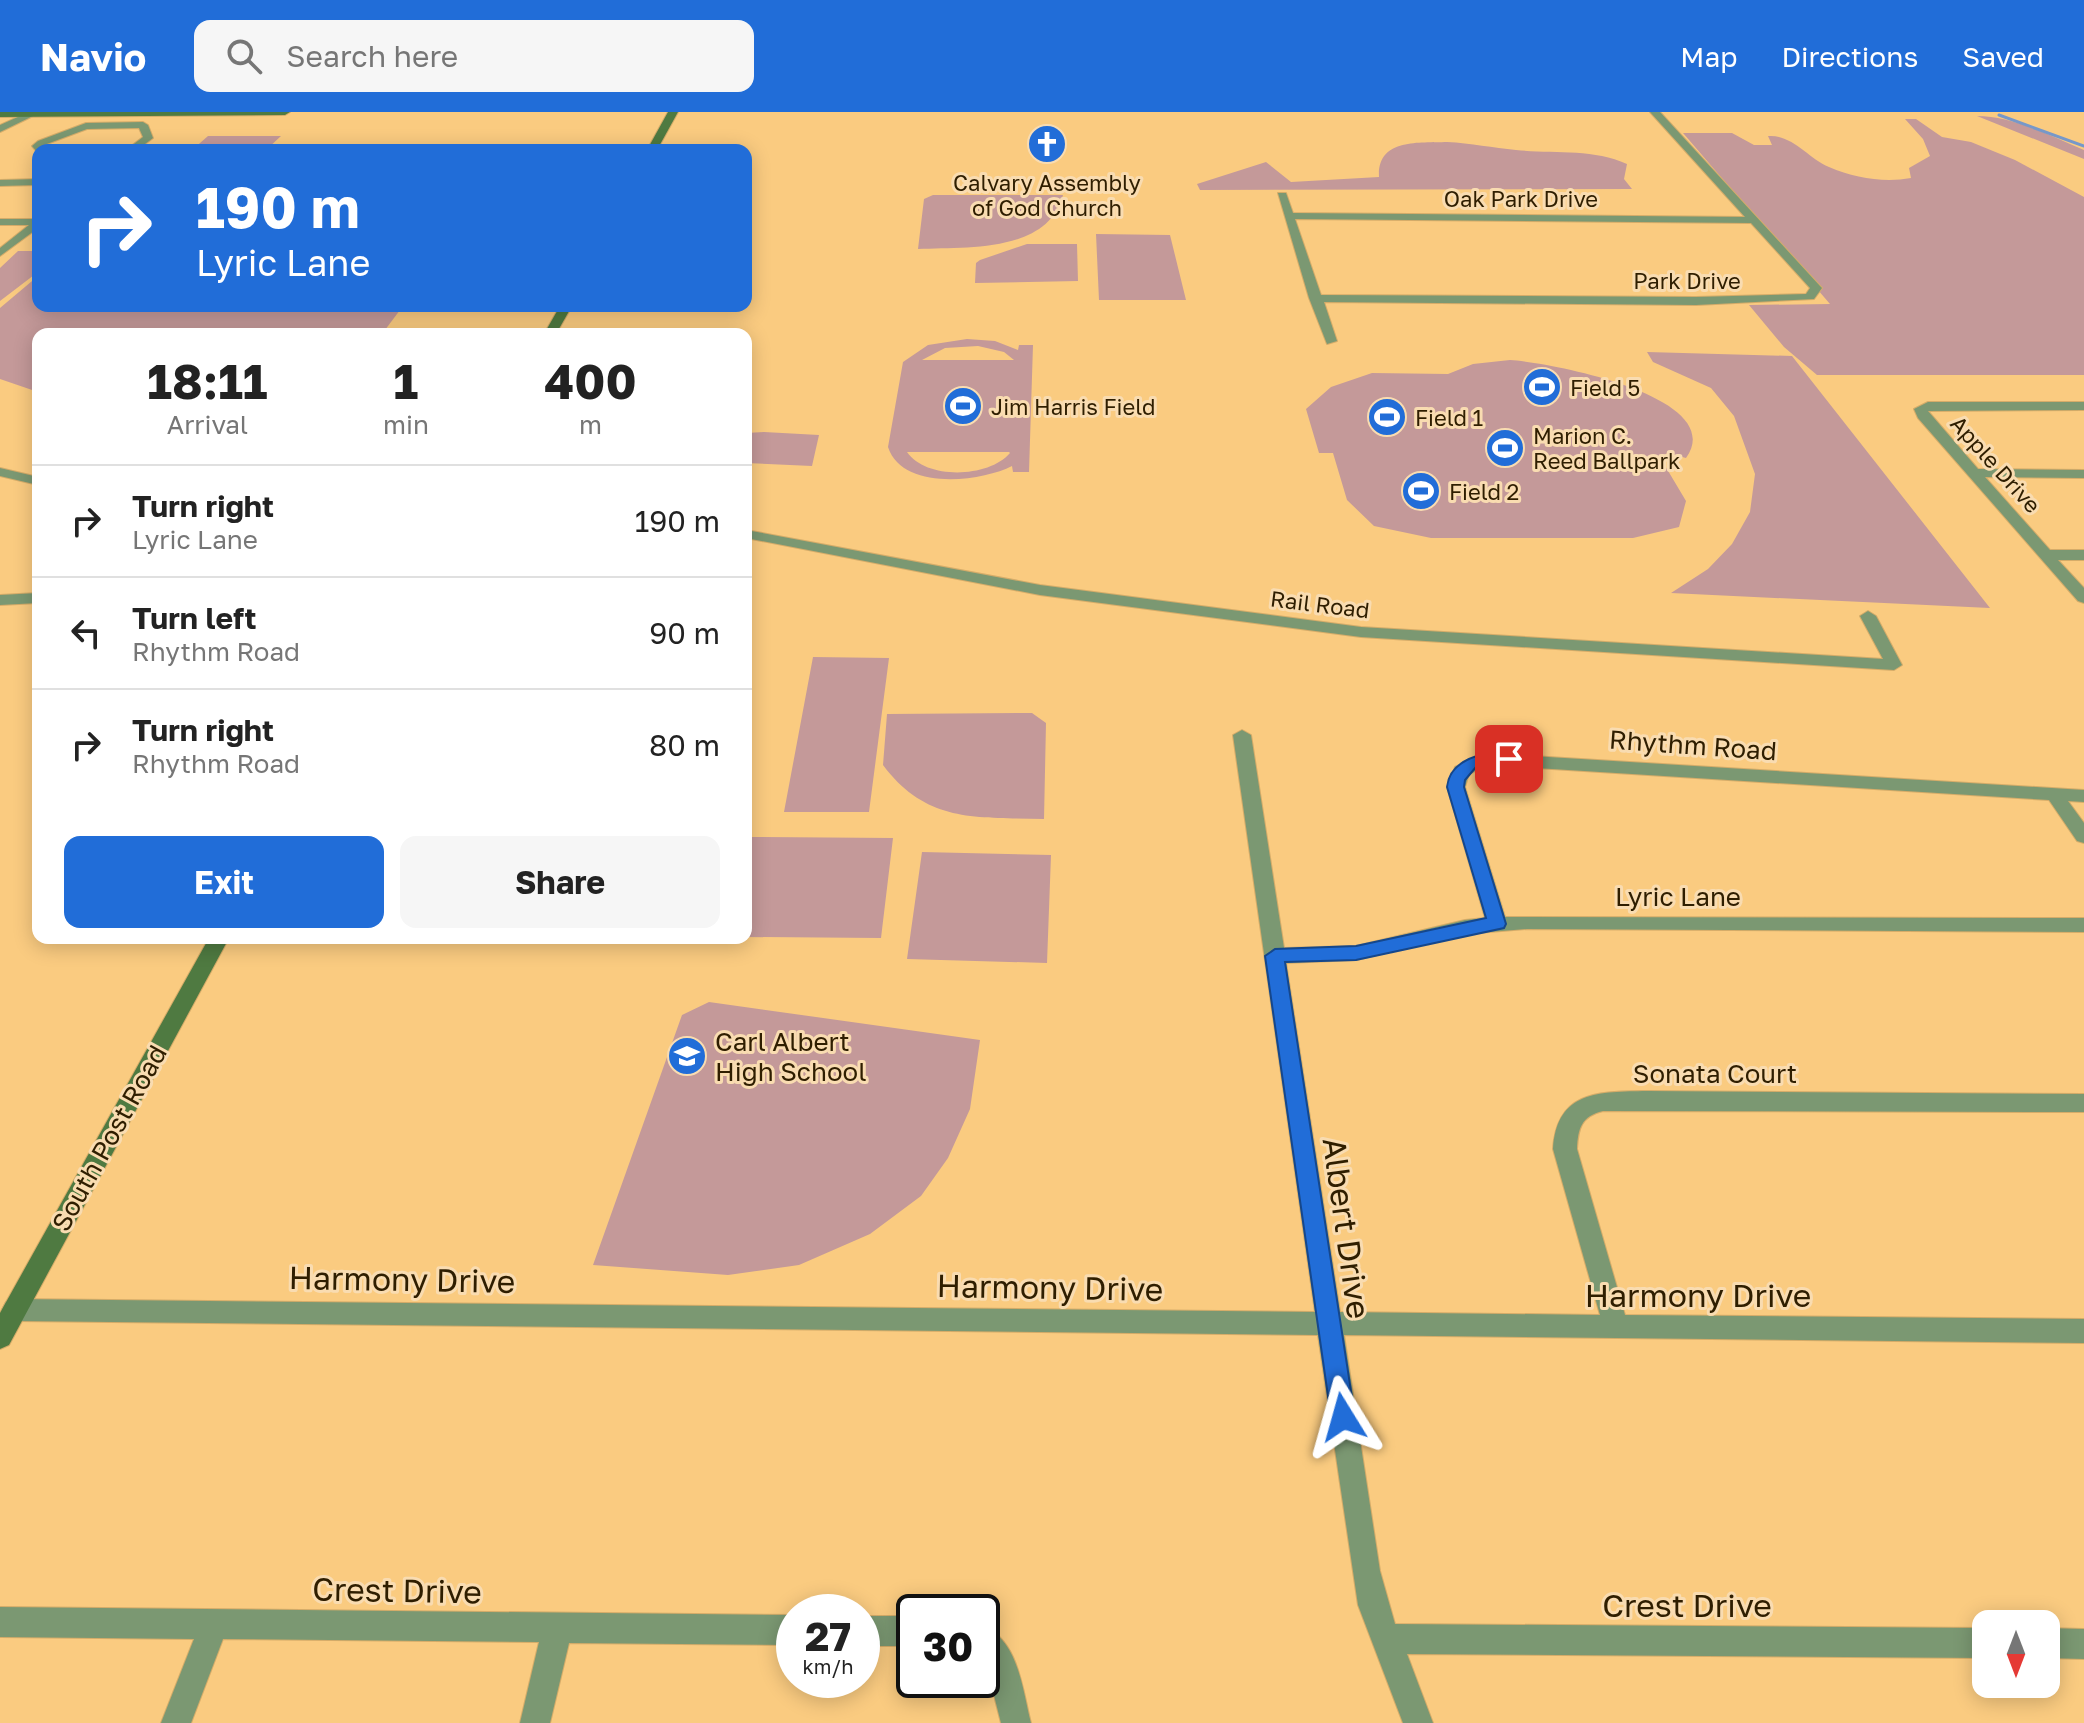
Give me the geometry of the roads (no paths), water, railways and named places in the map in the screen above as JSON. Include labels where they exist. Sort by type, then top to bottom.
[{"type":"main road","points":[[0,114],[285,112]]},
{"type":"main road","points":[[655,144],[673,112]]},
{"type":"main road","name":"South Post Road","points":[[0,1337],[216,944]]},
{"type":"street","name":"Park Drive","points":[[1315,298],[1696,301],[1810,297],[1816,288],[1655,112]]},
{"type":"street","points":[[115,124],[134,113]]},
{"type":"street","points":[[0,129],[32,114]]},
{"type":"street","points":[[40,144],[76,129],[115,124],[143,125],[148,130],[143,144]]},
{"type":"street","points":[[14,183],[32,170]]},
{"type":"street","points":[[0,183],[32,182]]},
{"type":"street","points":[[1282,195],[1331,341]]},
{"type":"street","name":"Oak Park Drive","points":[[1289,216],[1753,220]]},
{"type":"street","points":[[0,222],[32,223]]},
{"type":"street","points":[[0,253],[32,228]]},
{"type":"street","name":"Apple Drive","points":[[2084,406],[1928,406],[1921,409],[2084,598]]},
{"type":"street","points":[[0,472],[32,480]]},
{"type":"street","points":[[1975,473],[2084,474]]},
{"type":"street","name":"Rail Road","points":[[752,535],[1040,590],[1361,632],[1894,665],[1868,616]]},
{"type":"street","points":[[2047,555],[2084,555]]},
{"type":"street","points":[[0,600],[32,598]]},
{"type":"street","name":"Albert Drive","points":[[1242,735],[1366,1571],[1418,1723]]},
{"type":"street","name":"Rhythm Road","points":[[1497,924],[1456,787],[1461,771],[1476,760],[1509,759],[2084,796]]},
{"type":"street","points":[[2054,794],[2084,837]]},
{"type":"street","name":"Lyric Lane","points":[[1275,956],[1356,953],[1465,927],[1497,924],[2084,925]]},
{"type":"street","name":"Sonata Court","points":[[1616,1328],[1565,1149],[1564,1131],[1571,1117],[1586,1105],[1647,1100],[2084,1103]]},
{"type":"street","name":"Harmony Drive","points":[[15,1310],[2084,1331]]},
{"type":"street","name":"Crest Drive","points":[[0,1622],[776,1630]]},
{"type":"street","points":[[176,1723],[214,1624]]},
{"type":"street","points":[[535,1723],[558,1627]]},
{"type":"street","name":"Crest Drive","points":[[1387,1639],[1972,1643]]},
{"type":"street","points":[[2060,1643],[2084,1644]]},
{"type":"street","points":[[1000,1660],[1016,1723]]},
{"type":"waterway","points":[[1999,115],[2084,146]]},
{"type":"place","name":"Calvary Assembly of God Church","points":[[1047,144]]},
{"type":"place","name":"Field 5","points":[[1542,387]]},
{"type":"place","name":"Jim Harris Field","points":[[963,406]]},
{"type":"place","name":"Field 1","points":[[1387,417]]},
{"type":"place","name":"Marion C. Reed Ballpark","points":[[1505,448]]},
{"type":"place","name":"Field 2","points":[[1421,491]]},
{"type":"place","name":"Carl Albert High School","points":[[687,1056]]}]
